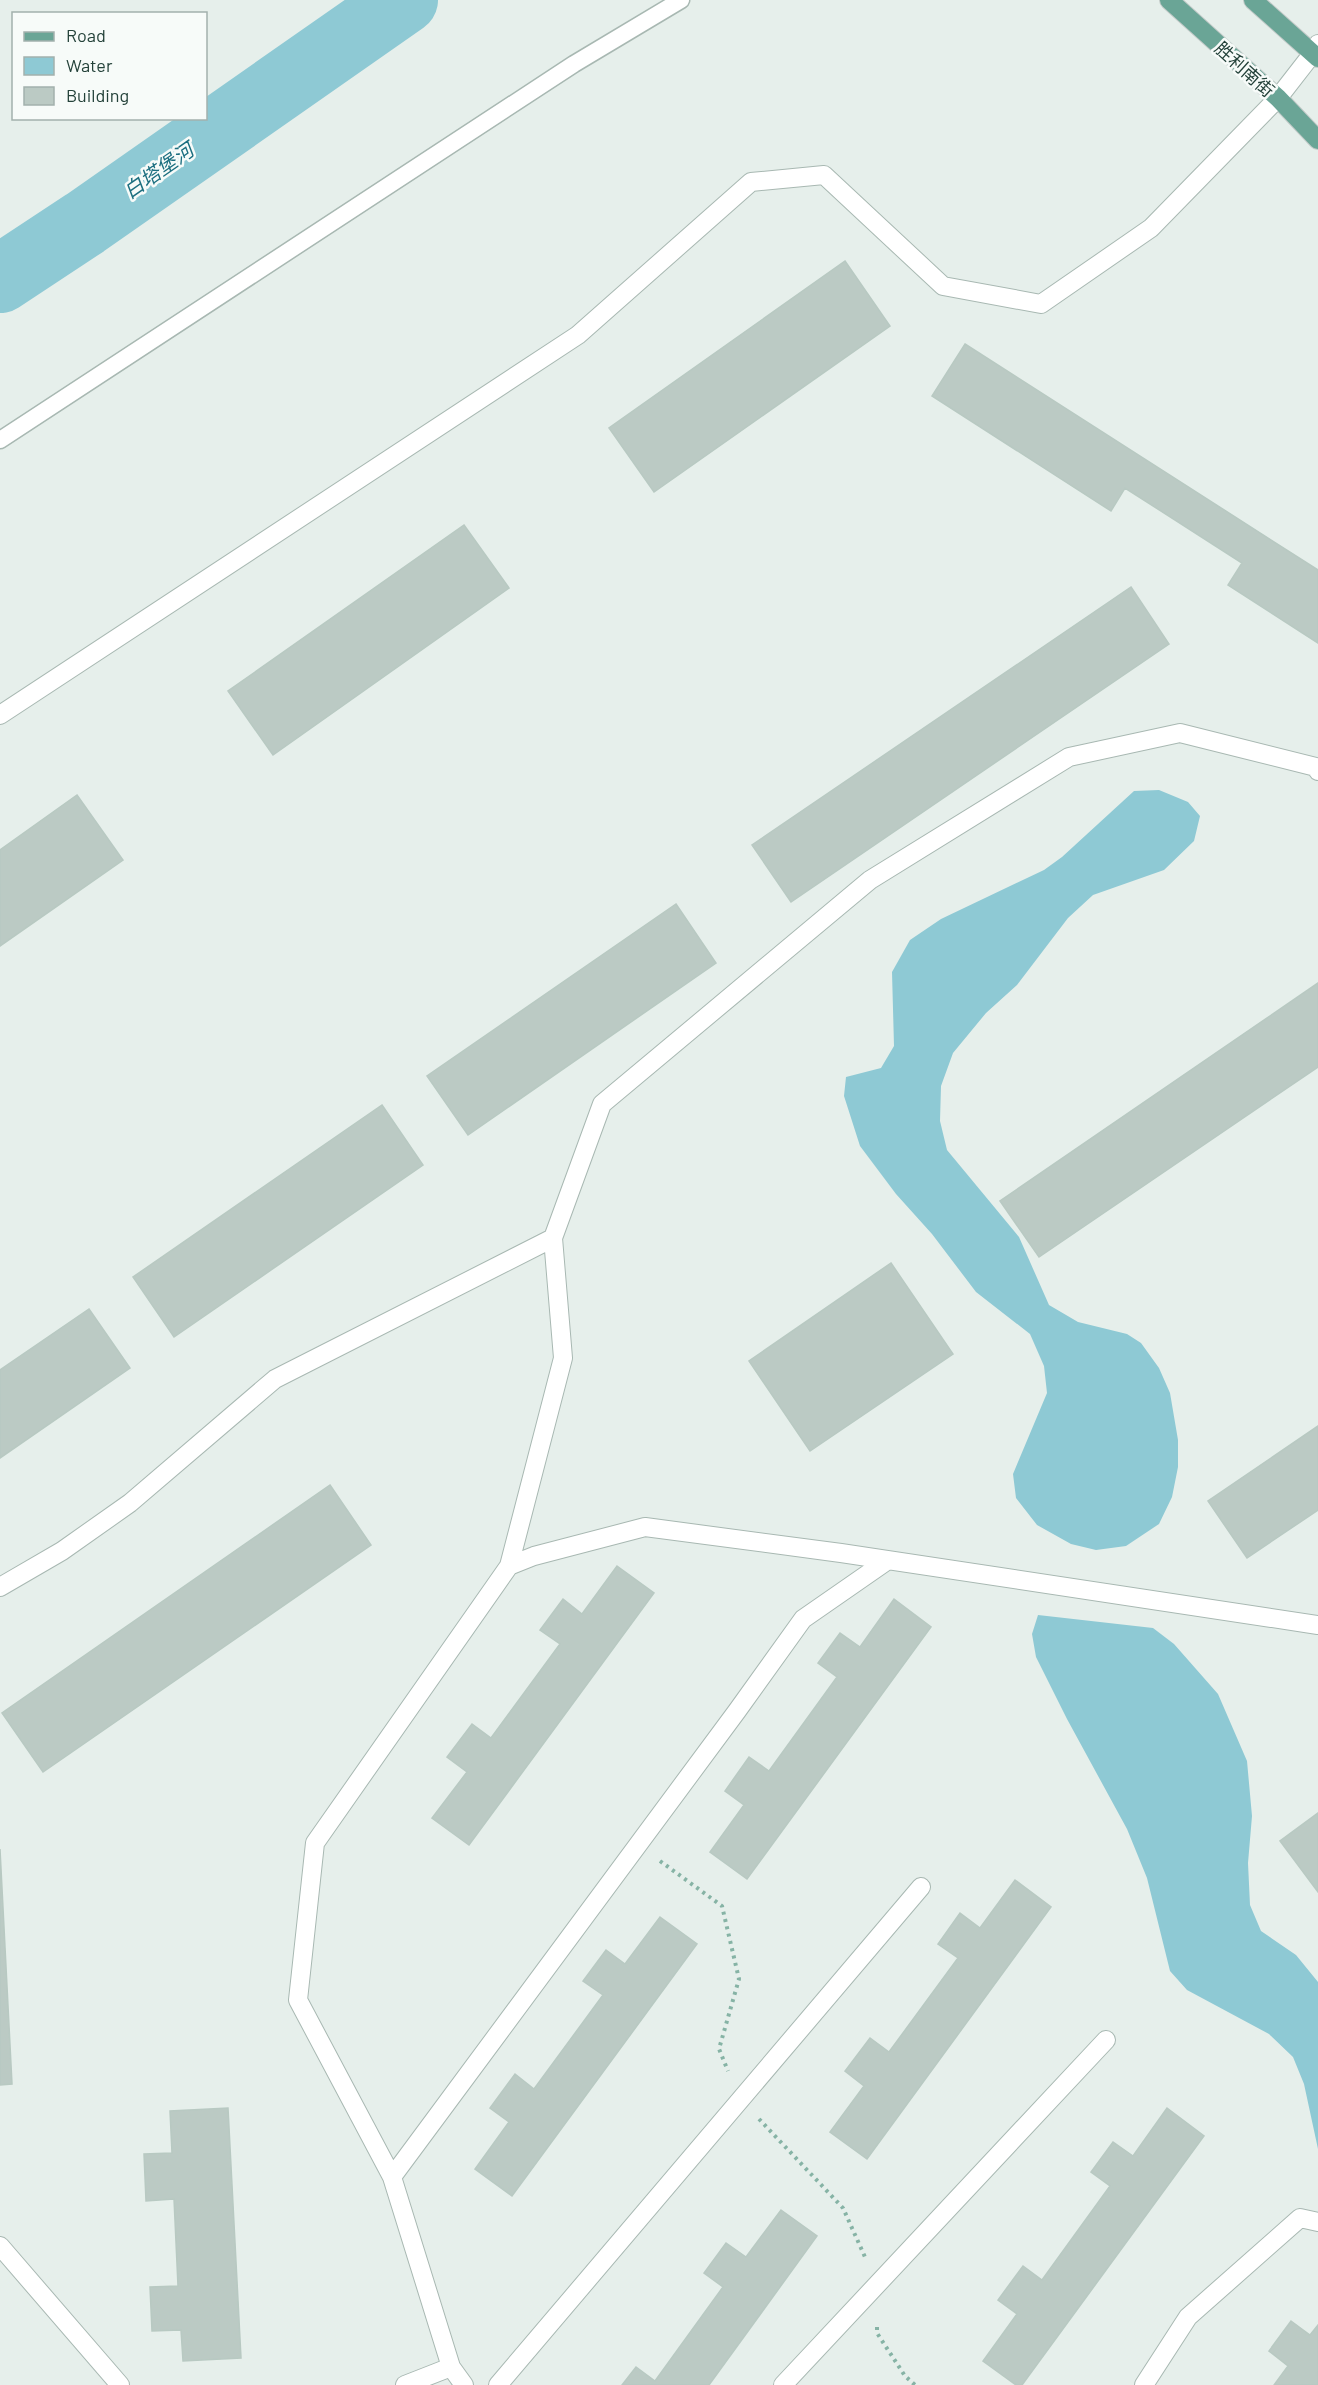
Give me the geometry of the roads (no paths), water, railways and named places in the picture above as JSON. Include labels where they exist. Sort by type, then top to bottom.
[{"type":"main road","name":"胜利南街","points":[[1169,0],[1278,98],[1318,140]]},
{"type":"main road","points":[[1253,0],[1317,52]]},
{"type":"street","points":[[0,715],[578,335],[751,182],[824,175],[943,286],[1041,304],[1151,228],[1278,98],[1317,52]]},
{"type":"street","points":[[464,2385],[451,2367],[392,2177],[298,2000],[315,1843],[509,1566],[563,1358],[553,1238],[602,1104],[870,880],[1069,757],[1180,733],[1316,768],[1318,771]]},
{"type":"street","points":[[0,1587],[62,1551],[130,1503],[275,1379],[553,1238]]},
{"type":"street","points":[[509,1566],[534,1556],[645,1527],[888,1560],[1318,1625]]},
{"type":"street","points":[[392,2177],[803,1619],[888,1560]]},
{"type":"street","points":[[498,2385],[921,1887]]},
{"type":"street","points":[[783,2385],[1106,2040]]},
{"type":"street","points":[[1144,2385],[1188,2316],[1300,2218],[1318,2222]]},
{"type":"street","points":[[0,2246],[120,2385]]},
{"type":"street","points":[[405,2385],[451,2367]]},
{"type":"lane","points":[[0,440],[574,64],[681,0]]},
{"type":"water","points":[[1159,790],[1188,802],[1200,816],[1194,841],[1164,870],[1093,895],[1068,918],[1017,985],[986,1013],[953,1053],[941,1086],[940,1121],[947,1150],[1019,1237],[1049,1305],[1078,1322],[1127,1334],[1141,1343],[1159,1368],[1170,1393],[1178,1440],[1178,1467],[1172,1497],[1159,1524],[1126,1546],[1096,1550],[1071,1544],[1037,1525],[1016,1498],[1013,1474],[1047,1393],[1044,1366],[1030,1334],[976,1292],[932,1234],[896,1194],[860,1146],[844,1096],[846,1077],[881,1068],[894,1046],[892,972],[910,940],[941,919],[1044,870],[1062,857],[1134,791]]},
{"type":"water","points":[[1038,1615],[1153,1628],[1174,1644],[1218,1694],[1247,1761],[1252,1816],[1248,1863],[1250,1905],[1261,1931],[1296,1955],[1318,1982],[1318,2149],[1304,2084],[1293,2057],[1269,2034],[1187,1990],[1170,1971],[1147,1878],[1127,1829],[1036,1657],[1032,1634]]},
{"type":"waterway","name":"白塔堡河","points":[[0,279],[85,223],[404,0]]}]
